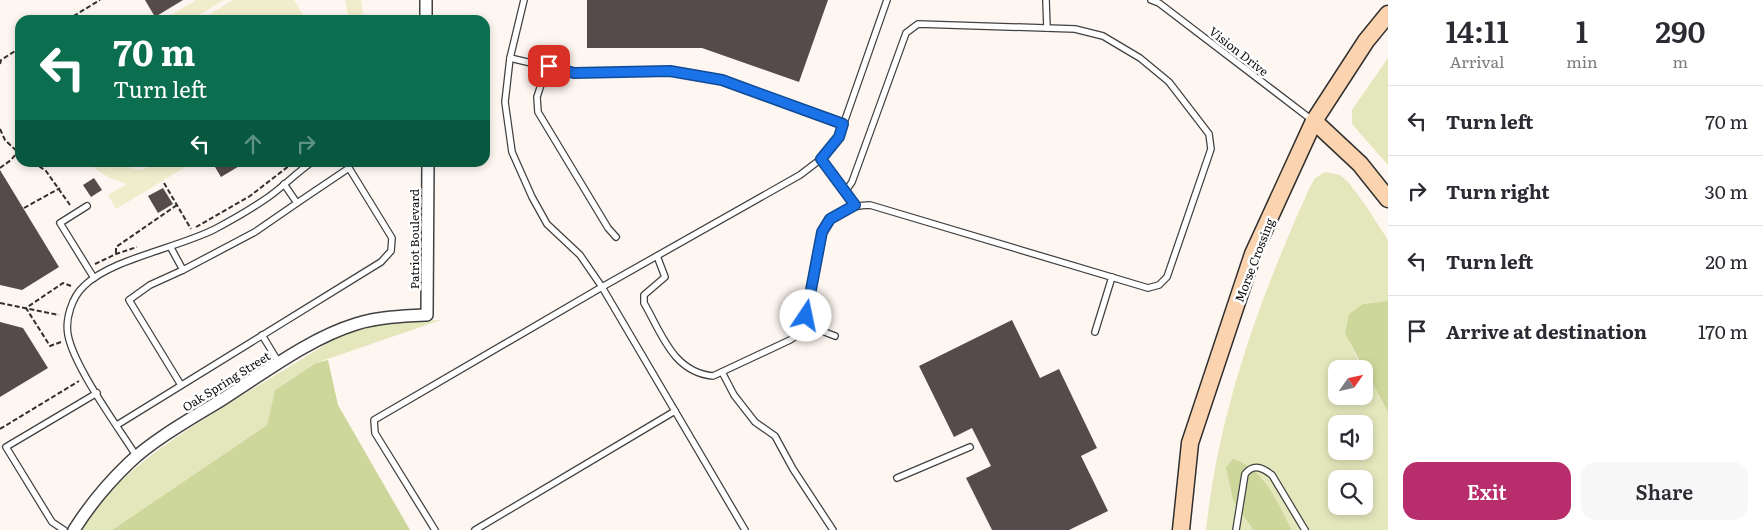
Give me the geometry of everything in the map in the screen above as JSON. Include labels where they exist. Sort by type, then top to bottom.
[{"type":"main road","name":"Morse Crossing","points":[[1180,530],[1190,443],[1253,254],[1314,121],[1366,41],[1388,14]]},
{"type":"main road","points":[[1314,121],[1360,164],[1388,198]]},
{"type":"street","points":[[426,0],[426,15]]},
{"type":"street","name":"Patriot Boulevard","points":[[427,315],[428,167]]},
{"type":"street","name":"Oak Spring Street","points":[[74,530],[87,509],[137,457],[180,426],[311,344],[355,324],[399,316],[427,315]]},
{"type":"lane","points":[[524,0],[510,58],[504,102],[512,152],[532,198],[547,224],[580,255],[602,287],[745,530]]},
{"type":"lane","points":[[435,530],[375,433],[374,420],[800,174],[821,159],[839,137],[886,0]]},
{"type":"lane","points":[[1046,0],[1047,28]]},
{"type":"lane","name":"Vision Drive","points":[[1151,0],[1159,3],[1314,121]]},
{"type":"lane","points":[[657,256],[665,277],[644,295],[644,303],[680,363],[699,375],[712,376],[790,340],[800,333],[804,324],[822,232],[830,219],[855,205],[870,205],[1148,288],[1159,285],[1167,276],[1211,149],[1210,134],[1169,82],[1140,58],[1103,36],[1075,29],[918,24],[906,33],[852,182],[846,192]]},
{"type":"lane","points":[[510,58],[574,73],[670,71],[722,80],[843,124]]},
{"type":"lane","points":[[547,66],[537,97],[538,112],[612,235],[616,237]]},
{"type":"lane","points":[[821,159],[855,205]]},
{"type":"lane","points":[[137,457],[75,355],[68,334],[68,318],[73,301],[83,287],[94,278],[120,264],[171,248],[217,228],[267,198],[306,167]]},
{"type":"lane","points":[[117,425],[182,385],[380,262],[391,250],[392,238],[349,168],[255,232],[150,285],[129,300],[182,385]]},
{"type":"lane","points":[[284,184],[297,203]]},
{"type":"lane","points":[[87,206],[60,223],[94,278]]},
{"type":"lane","points":[[171,248],[183,270]]},
{"type":"lane","points":[[1095,332],[1112,277]]},
{"type":"lane","points":[[804,324],[835,336]]},
{"type":"lane","points":[[262,335],[280,363]]},
{"type":"lane","points":[[722,372],[734,395],[755,422],[775,436],[793,469],[833,530]]},
{"type":"lane","points":[[64,530],[52,522],[6,447],[97,393]]},
{"type":"lane","points":[[475,530],[675,411]]},
{"type":"lane","points":[[897,478],[970,447]]},
{"type":"lane","points":[[1236,530],[1245,474],[1248,470],[1257,467],[1264,469],[1272,475],[1305,530]]},
{"type":"path","points":[[75,15],[100,0]]},
{"type":"path","points":[[0,64],[1,60],[15,51]]},
{"type":"path","points":[[0,129],[5,140],[15,150]]},
{"type":"path","points":[[0,139],[5,140]]},
{"type":"path","points":[[0,168],[15,157]]},
{"type":"path","points":[[40,167],[60,188],[74,214]]},
{"type":"path","points":[[184,232],[250,196],[288,167]]},
{"type":"path","points":[[164,184],[191,229]]},
{"type":"path","points":[[24,208],[60,188]]},
{"type":"path","points":[[116,254],[116,247],[177,205]]},
{"type":"path","points":[[88,268],[116,254],[144,245]]},
{"type":"path","points":[[26,308],[63,283],[71,286],[73,284]]},
{"type":"path","points":[[0,303],[59,315]]},
{"type":"path","points":[[26,308],[50,346],[61,342]]},
{"type":"path","points":[[58,319],[61,308]]},
{"type":"path","points":[[60,336],[63,348]]},
{"type":"path","points":[[0,430],[79,381],[75,374]]},
{"type":"green space","points":[[1388,58],[1388,165],[1352,124],[1352,110]]},
{"type":"green space","points":[[1325,172],[1340,175],[1349,183],[1366,206],[1388,240],[1388,301],[1363,304],[1345,334],[1358,360],[1328,360],[1328,405],[1373,405],[1373,386],[1388,412],[1388,530],[1292,530],[1262,477],[1246,520],[1253,530],[1206,530],[1212,485],[1231,398],[1258,313],[1315,178]]},
{"type":"green space","points":[[1388,301],[1388,412],[1373,385],[1373,360],[1359,360],[1345,334],[1349,314],[1363,304]]},
{"type":"green space","points":[[441,320],[316,363],[275,390],[267,425],[112,530],[79,530],[94,510],[129,473],[169,442],[334,339],[363,327],[388,323]]},
{"type":"green space","points":[[328,360],[338,405],[410,530],[112,530],[267,425],[275,390],[316,363]]},
{"type":"green space","points":[[1233,459],[1254,470],[1262,478],[1292,530],[1253,530],[1233,500],[1226,467]]},
{"type":"shaded area","points":[[196,0],[224,0],[199,15],[171,15]]},
{"type":"shaded area","points":[[233,0],[294,0],[303,15],[208,15]]},
{"type":"shaded area","points":[[345,0],[361,0],[363,15],[348,15]]},
{"type":"shaded area","points":[[94,167],[128,167],[139,170],[150,167],[185,167],[116,209],[108,195],[127,184],[109,178]]},
{"type":"building","points":[[145,0],[183,0],[158,15],[154,15]]},
{"type":"building","points":[[587,0],[828,0],[799,82],[702,48],[587,48]]},
{"type":"building","points":[[215,167],[238,167],[221,177]]},
{"type":"building","points":[[0,170],[59,267],[22,290],[0,285]]},
{"type":"building","points":[[94,178],[102,190],[91,197],[83,185]]},
{"type":"building","points":[[163,188],[173,204],[158,213],[148,196]]},
{"type":"building","points":[[1012,320],[1040,378],[1059,369],[1097,448],[1081,456],[1108,511],[1069,530],[992,530],[966,478],[991,466],[972,428],[954,437],[919,366]]},
{"type":"building","points":[[0,322],[23,328],[48,368],[0,397]]},
{"type":"route","points":[[549,66],[574,73],[670,71],[722,80],[843,124],[839,137],[821,159],[855,205],[841,211],[830,219],[822,232],[806,316]]}]
